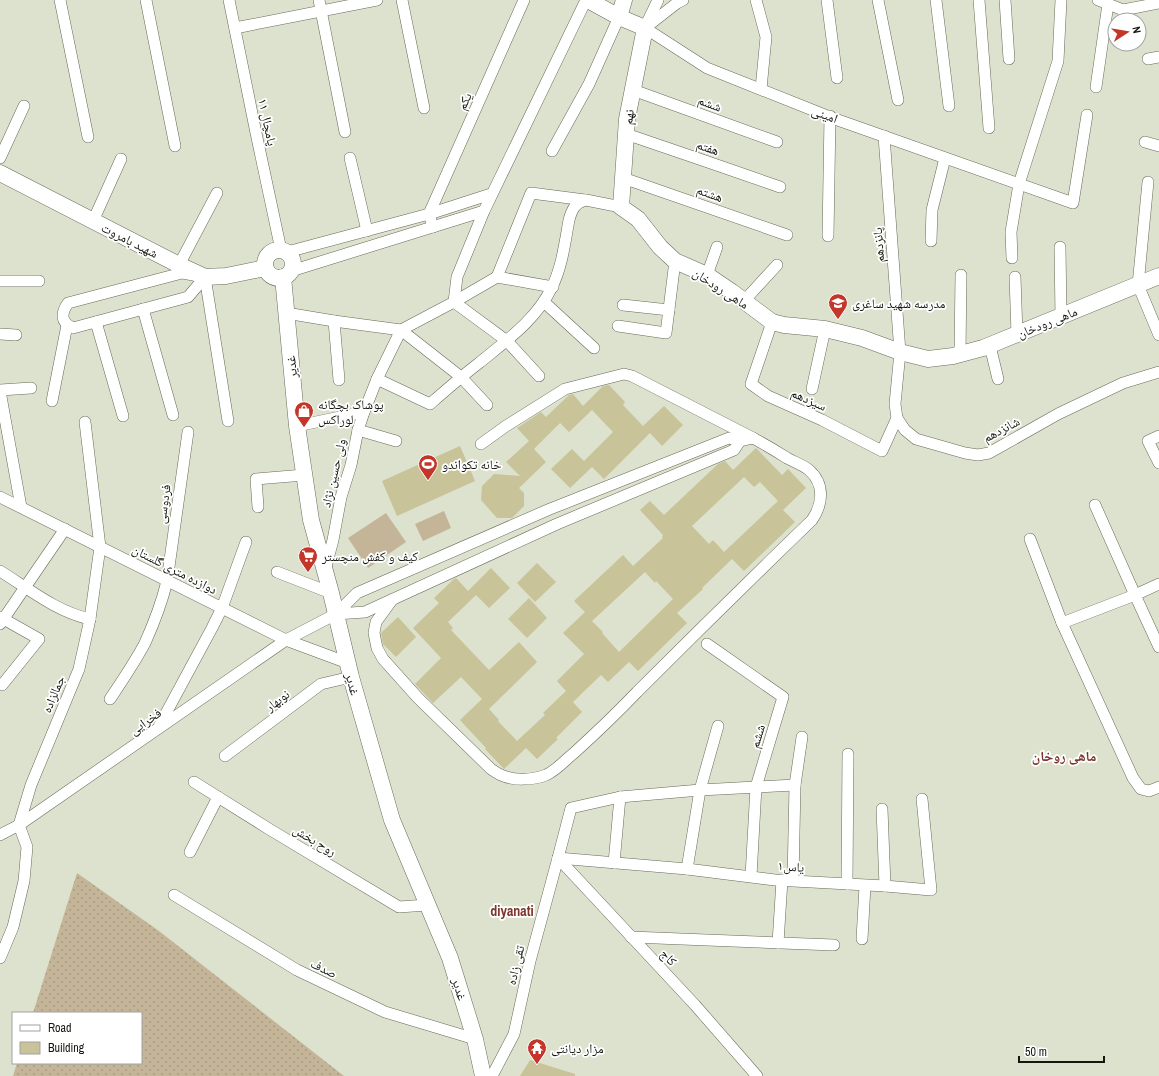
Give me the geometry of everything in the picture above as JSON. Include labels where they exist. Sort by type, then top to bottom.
[{"type":"main road","name":"امینی","points":[[587,0],[619,18],[645,28]]},
{"type":"main road","points":[[619,18],[624,0]]},
{"type":"main road","name":"نهم","points":[[620,207],[627,119],[645,28]]},
{"type":"main road","name":"شهید بامروت","points":[[0,173],[205,277],[226,276],[266,268]]},
{"type":"main road","name":"ماهی رودخان","points":[[620,207],[638,219],[660,247],[675,261],[707,275],[772,322],[784,325],[824,329],[862,338],[900,352],[928,359],[952,356],[990,346],[1159,276]]},
{"type":"main road","points":[[274,251],[284,251],[291,258],[293,264],[287,274],[278,278],[272,276],[268,273],[265,261],[268,255],[274,251]]},
{"type":"main road","name":"غدیر","points":[[287,274],[286,313],[297,426],[311,520],[331,593],[349,670],[392,820],[450,958],[475,1039],[483,1076]]},
{"type":"street","points":[[60,0],[88,137]]},
{"type":"street","points":[[146,0],[175,146]]},
{"type":"street","name":"پامچال ۱۱","points":[[229,0],[256,133],[284,251]]},
{"type":"street","points":[[235,28],[320,6],[376,0]]},
{"type":"street","points":[[402,0],[424,108]]},
{"type":"street","name":"یکم","points":[[429,214],[524,0]]},
{"type":"street","points":[[454,302],[457,277],[491,194],[587,0]]},
{"type":"street","points":[[645,28],[658,0]]},
{"type":"street","points":[[645,28],[683,0]]},
{"type":"street","points":[[756,0],[766,37],[760,89]]},
{"type":"street","points":[[827,0],[837,78]]},
{"type":"street","points":[[878,0],[898,100]]},
{"type":"street","points":[[936,0],[949,106]]},
{"type":"street","points":[[979,0],[989,128]]},
{"type":"street","points":[[1005,0],[1009,58]]},
{"type":"street","points":[[1012,258],[1011,232],[1019,184],[1058,61],[1061,0]]},
{"type":"street","points":[[1098,0],[1123,10],[1159,3]]},
{"type":"street","points":[[1096,87],[1108,4]]},
{"type":"street","points":[[320,6],[345,132]]},
{"type":"street","points":[[552,151],[589,84],[619,18]]},
{"type":"street","name":"امینی","points":[[645,28],[707,68],[884,136],[1073,203],[1087,115]]},
{"type":"street","points":[[1148,60],[1159,57]]},
{"type":"street","name":"ششم","points":[[632,90],[777,142]]},
{"type":"street","points":[[0,158],[24,106]]},
{"type":"street","points":[[828,236],[830,116]]},
{"type":"street","name":"هفتم","points":[[626,134],[780,187]]},
{"type":"street","name":"پانزدهم","points":[[884,136],[900,352]]},
{"type":"street","points":[[1145,142],[1159,146]]},
{"type":"street","points":[[350,158],[367,231]]},
{"type":"street","points":[[931,241],[932,210],[945,158]]},
{"type":"street","points":[[93,221],[121,159]]},
{"type":"street","name":"هشتم","points":[[623,178],[787,235]]},
{"type":"street","points":[[1148,182],[1138,285],[1159,335]]},
{"type":"street","points":[[179,265],[217,193]]},
{"type":"street","name":"ماهی رودخان","points":[[497,277],[531,193],[586,200],[620,207]]},
{"type":"street","points":[[284,251],[429,214],[491,194]]},
{"type":"street","points":[[377,379],[430,404],[461,377],[507,341],[532,318],[553,287],[558,272],[572,211],[575,205],[586,200]]},
{"type":"street","points":[[287,274],[484,211]]},
{"type":"street","points":[[429,214],[433,227]]},
{"type":"street","points":[[707,275],[717,247]]},
{"type":"street","points":[[1060,247],[1061,317]]},
{"type":"street","points":[[618,326],[666,333],[675,261]]},
{"type":"street","points":[[744,301],[777,265]]},
{"type":"street","points":[[182,273],[205,277],[188,297],[143,310],[73,328],[67,325],[63,318],[63,310],[68,303],[182,273]]},
{"type":"street","points":[[960,354],[961,275]]},
{"type":"street","points":[[205,277],[228,421]]},
{"type":"street","points":[[401,330],[497,277],[553,287]]},
{"type":"street","points":[[1015,277],[1017,334]]},
{"type":"street","points":[[0,281],[39,281]]},
{"type":"street","points":[[454,302],[507,341],[539,376]]},
{"type":"street","points":[[544,302],[594,348]]},
{"type":"street","points":[[623,305],[669,310]]},
{"type":"street","points":[[143,310],[173,415]]},
{"type":"street","points":[[286,313],[401,330],[461,377],[487,405]]},
{"type":"street","points":[[334,321],[339,380]]},
{"type":"street","points":[[96,322],[123,416]]},
{"type":"street","name":"سیزدهم","points":[[772,322],[751,384],[768,396],[822,420],[882,451],[897,418]]},
{"type":"street","points":[[52,401],[67,325]]},
{"type":"street","points":[[812,389],[824,329]]},
{"type":"street","name":"ولی حسین نژاد","points":[[325,570],[333,540],[341,497],[351,465],[358,430],[377,379],[401,330]]},
{"type":"street","points":[[0,334],[16,335]]},
{"type":"street","points":[[990,346],[998,379]]},
{"type":"street","points":[[897,418],[895,404],[900,352]]},
{"type":"street","name":"شانزدهم","points":[[897,418],[905,430],[916,439],[964,453],[978,455],[989,453],[1058,414],[1123,384],[1159,372]]},
{"type":"street","points":[[392,600],[376,622],[374,633],[377,648],[383,659],[418,698],[491,769],[502,775],[513,778],[534,778],[553,771],[602,728],[719,609],[812,520],[817,514],[820,506],[821,497],[819,486],[816,478],[808,470],[753,438],[632,376],[624,374],[565,389],[506,426],[481,444]]},
{"type":"street","points":[[21,507],[0,390],[31,388]]},
{"type":"street","points":[[297,426],[364,412]]},
{"type":"street","name":"جمالزاده","points":[[19,825],[31,785],[79,669],[90,619],[100,547],[85,422]]},
{"type":"street","points":[[358,430],[396,441]]},
{"type":"street","name":"فردوسی","points":[[110,699],[145,642],[163,597],[167,581],[188,432]]},
{"type":"street","points":[[1159,436],[1148,441],[1159,463]]},
{"type":"street","points":[[286,640],[336,614],[357,593],[550,509],[730,438],[740,441],[753,438]]},
{"type":"street","points":[[336,614],[365,612],[557,524],[734,450],[740,441]]},
{"type":"street","points":[[258,507],[256,479],[304,475]]},
{"type":"street","name":"دوازده متری گلستان","points":[[0,497],[349,670]]},
{"type":"street","points":[[1095,505],[1134,595],[1159,647]]},
{"type":"street","points":[[550,509],[557,524]]},
{"type":"street","points":[[2,685],[39,639],[1,620],[65,530]]},
{"type":"street","points":[[1030,539],[1062,623],[1133,778],[1141,789],[1149,791],[1159,787]]},
{"type":"street","points":[[156,730],[222,608],[246,542]]},
{"type":"street","points":[[0,571],[60,609],[90,619]]},
{"type":"street","points":[[277,572],[331,593]]},
{"type":"street","points":[[1062,623],[1159,584]]},
{"type":"street","name":"فخرایی","points":[[19,825],[286,640]]},
{"type":"street","name":"ششم","points":[[707,644],[783,697],[756,787],[751,876]]},
{"type":"street","name":"نوبهار","points":[[225,756],[322,684],[349,670]]},
{"type":"street","points":[[688,869],[700,790],[718,726]]},
{"type":"street","points":[[778,943],[787,880],[794,785],[802,737]]},
{"type":"street","points":[[847,884],[848,754]]},
{"type":"street","name":"روح بخش","points":[[194,782],[399,907],[427,905]]},
{"type":"street","points":[[614,863],[620,797],[700,790],[794,785]]},
{"type":"street","points":[[190,852],[218,797]]},
{"type":"street","name":"تقی زاده","points":[[492,1076],[514,1034],[530,961],[570,808],[620,797]]},
{"type":"street","name":"یاس۱","points":[[558,858],[688,869],[787,880],[931,890],[922,798]]},
{"type":"street","points":[[882,809],[885,886]]},
{"type":"street","points":[[0,835],[19,825],[27,847],[24,881],[13,927],[0,958]]},
{"type":"street","name":"کاج","points":[[558,858],[695,1005],[757,1076]]},
{"type":"street","points":[[862,939],[865,886]]},
{"type":"street","name":"صدف","points":[[174,895],[304,973],[385,1012],[475,1039]]},
{"type":"street","points":[[631,937],[834,945]]},
{"type":"shaded area","points":[[444,511],[451,528],[423,541],[415,524]]},
{"type":"shaded area","points":[[386,513],[406,542],[368,568],[348,538]]},
{"type":"shaded area","points":[[77,873],[159,931],[344,1076],[13,1076],[17,1064],[142,1064],[142,1012],[33,1012]]},
{"type":"building","points":[[609,385],[625,402],[623,405],[643,426],[664,406],[683,425],[662,446],[650,433],[604,479],[592,467],[570,488],[551,469],[572,449],[584,461],[613,432],[592,410],[569,432],[560,423],[534,449],[546,462],[519,488],[524,493],[524,506],[512,518],[497,518],[481,500],[482,486],[494,474],[520,476],[506,462],[529,441],[517,428],[541,412],[546,417],[569,395],[573,394],[583,406],[603,386]]},
{"type":"building","name":"خانه تکواندو","points":[[460,446],[475,481],[397,516],[382,481]]},
{"type":"building","points":[[756,448],[782,475],[788,469],[806,488],[783,510],[795,522],[744,571],[732,559],[677,613],[687,623],[638,671],[629,662],[608,682],[601,675],[573,702],[582,712],[556,738],[558,739],[537,759],[526,748],[504,769],[485,749],[486,748],[460,720],[482,699],[461,677],[433,703],[415,684],[441,658],[413,628],[439,603],[434,598],[454,579],[456,578],[468,591],[491,568],[510,588],[489,608],[476,595],[448,622],[453,628],[451,630],[489,670],[519,642],[537,662],[489,709],[517,741],[545,715],[543,713],[566,691],[557,681],[584,654],[563,633],[585,612],[574,601],[623,555],[633,566],[663,538],[663,535],[640,510],[650,501],[664,515],[718,464],[725,461],[733,470]],"holes":[[[744,477],[754,487],[760,482],[778,501],[724,552],[713,540],[709,544],[692,526]],[[645,572],[673,599],[619,652],[592,621]]]},
{"type":"building","points":[[537,563],[556,582],[535,602],[517,583]]},
{"type":"building","points":[[529,598],[547,618],[527,638],[508,619]]},
{"type":"building","points":[[398,617],[416,637],[396,657],[383,644],[381,633]]},
{"type":"building","name":"مزار دیانتی","points":[[530,1060],[575,1074],[575,1076],[520,1076]]},
{"type":"place","name":"مدرسه شهید ساغری","points":[[838,320]]},
{"type":"place","name":"پوشاک بچگانه لوراکس","points":[[304,428]]},
{"type":"place","name":"خانه تکواندو","points":[[428,481]]},
{"type":"place","name":"کیف و کفش منچستر","points":[[308,573]]},
{"type":"place","name":"مزار دیانتی","points":[[537,1065]]},
{"type":"district","name":"ماهی روخان","points":[[1064,756]]},
{"type":"district","name":"diyanati","points":[[512,911]]}]
